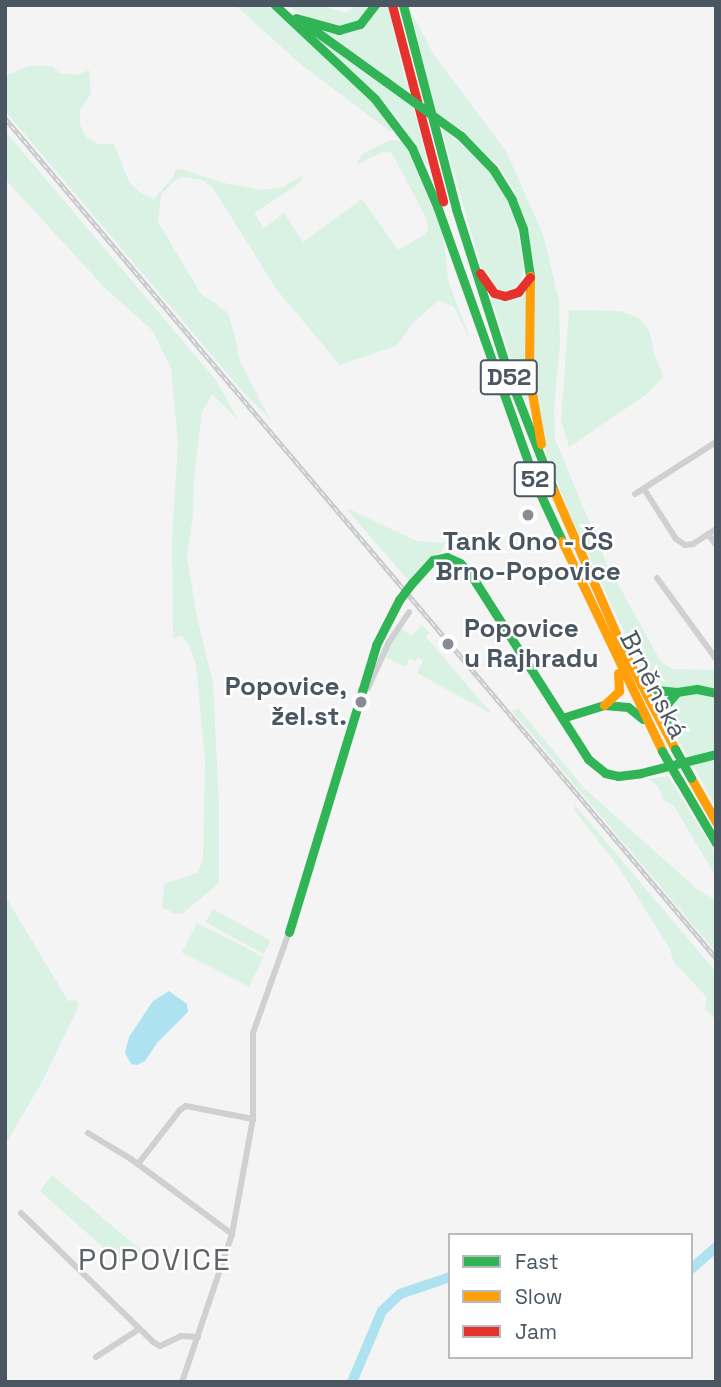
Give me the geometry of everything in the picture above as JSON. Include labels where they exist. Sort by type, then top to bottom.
[{"type":"main road","points":[[277,5],[461,136],[493,169],[512,200],[523,229],[530,276],[531,395],[556,499]]},
{"type":"main road","points":[[277,5],[376,99],[402,131],[428,182],[474,306]]},
{"type":"main road","points":[[296,18],[323,28],[340,30],[360,24],[375,5]]},
{"type":"main road","points":[[392,5],[474,306]]},
{"type":"main road","name":"D52","points":[[403,5],[469,253],[509,376],[556,499]]},
{"type":"main road","points":[[469,253],[490,289],[500,295],[514,295],[530,276]]},
{"type":"main road","name":"Brněnská","points":[[474,306],[538,489],[662,751],[716,843]]},
{"type":"main road","name":"Brněnská","points":[[556,499],[624,652],[716,822]]},
{"type":"main road","points":[[289,932],[361,690],[384,626],[412,583],[433,560],[447,557],[460,563],[471,575],[588,759],[611,775],[664,769],[716,754]]},
{"type":"main road","points":[[562,718],[604,705],[618,693],[621,686],[610,646]]},
{"type":"main road","points":[[624,652],[653,687],[664,692],[697,689],[716,693]]},
{"type":"main road","points":[[675,749],[664,712],[667,702],[677,692]]},
{"type":"main road","points":[[604,705],[631,709],[649,724]]},
{"type":"street","points":[[635,494],[716,442]]},
{"type":"street","points":[[644,489],[676,539],[685,545],[693,544],[716,529]]},
{"type":"street","points":[[708,534],[716,544]]},
{"type":"street","points":[[657,578],[716,659]]},
{"type":"street","points":[[361,690],[368,688],[389,642],[410,611]]},
{"type":"street","points":[[182,1382],[232,1234],[253,1119],[253,1033],[289,932]]},
{"type":"street","points":[[138,1164],[184,1107],[197,1106],[253,1119]]},
{"type":"street","points":[[88,1133],[138,1164],[232,1234]]},
{"type":"street","points":[[22,1213],[139,1329],[160,1346],[186,1335],[198,1337]]},
{"type":"street","points":[[96,1357],[139,1329]]},
{"type":"green space","points":[[235,5],[267,5],[366,92],[393,128],[391,132],[298,62]]},
{"type":"green space","points":[[286,5],[319,5],[346,13],[358,5],[372,5],[366,15],[347,27],[316,23]]},
{"type":"green space","points":[[378,5],[387,5],[408,91],[323,32],[334,33]]},
{"type":"green space","points":[[409,8],[434,55],[506,151],[543,234],[559,301],[560,345],[554,408],[555,439],[606,562],[661,662],[673,669],[715,670],[716,690],[663,688],[642,670],[571,518],[547,455],[534,397],[534,262],[527,225],[515,192],[499,166],[463,131],[436,112]]},
{"type":"green space","points":[[320,40],[413,107],[429,169],[398,118]]},
{"type":"green space","points":[[28,66],[51,66],[60,73],[77,75],[89,70],[91,93],[80,110],[80,125],[86,137],[98,144],[114,144],[129,182],[142,194],[154,199],[174,176],[175,170],[181,169],[224,183],[261,190],[283,187],[304,175],[297,185],[254,213],[264,228],[284,213],[303,242],[362,199],[398,250],[424,235],[428,229],[426,218],[392,153],[382,152],[356,165],[362,154],[390,140],[404,141],[443,233],[448,280],[471,342],[454,307],[439,300],[414,322],[396,346],[340,365],[277,290],[213,188],[202,180],[183,177],[175,180],[161,195],[158,222],[201,294],[227,312],[240,361],[269,418],[244,393],[5,111],[5,76]]},
{"type":"green space","points":[[441,128],[480,160],[504,191],[514,213],[524,268],[520,283],[512,291],[503,293],[484,277]]},
{"type":"green space","points":[[5,131],[216,380],[238,420],[212,394],[202,412],[194,478],[193,514],[187,557],[197,617],[213,683],[219,804],[219,883],[182,914],[175,914],[162,907],[164,884],[198,873],[203,859],[205,761],[196,665],[190,646],[182,636],[173,638],[172,537],[178,444],[171,368],[153,331],[104,287],[5,179]]},
{"type":"green space","points":[[528,285],[529,397],[525,401],[490,294]]},
{"type":"green space","points":[[569,310],[621,311],[639,318],[649,331],[656,360],[664,376],[647,394],[569,447],[561,420]]},
{"type":"green space","points":[[347,510],[416,541],[445,543],[441,552],[426,561],[410,582]]},
{"type":"green space","points":[[422,625],[429,633],[426,637],[492,714],[417,673],[423,661],[418,657],[415,661],[410,658],[405,667],[383,656],[399,627],[411,636]]},
{"type":"green space","points":[[695,693],[716,699],[716,750],[690,760],[668,721],[670,702],[679,695]]},
{"type":"green space","points":[[519,709],[584,788],[698,890],[716,900],[716,952],[512,711]]},
{"type":"green space","points":[[716,756],[716,808],[693,765]]},
{"type":"green space","points":[[668,776],[716,854],[716,877],[674,806],[664,800],[658,786],[648,779]]},
{"type":"green space","points":[[575,805],[716,972],[716,1020],[705,1009],[707,997],[674,963],[670,949],[618,866],[575,811]]},
{"type":"green space","points":[[5,896],[68,1001],[76,1000],[79,1005],[43,1080],[5,1145]]},
{"type":"green space","points":[[213,909],[271,941],[263,954],[206,922]]},
{"type":"green space","points":[[197,923],[264,957],[249,986],[182,952]]},
{"type":"green space","points":[[52,1175],[142,1251],[126,1268],[40,1191]]},
{"type":"water","points":[[169,991],[187,1004],[188,1012],[157,1043],[145,1061],[137,1065],[131,1064],[125,1053],[129,1037],[153,1001]]},
{"type":"waterway","points":[[693,1267],[716,1247]]},
{"type":"waterway","points":[[352,1382],[382,1311],[400,1294],[448,1278]]},
{"type":"railway","points":[[5,118],[716,958]]},
{"type":"traffic: fast","points":[[275,5],[375,99],[412,148],[437,206],[538,489],[562,541]]},
{"type":"traffic: fast","points":[[296,18],[339,30],[360,24],[375,5]]},
{"type":"traffic: fast","points":[[403,5],[456,209],[509,376],[554,491]]},
{"type":"traffic: fast","points":[[307,25],[385,81]]},
{"type":"traffic: fast","points":[[385,81],[461,136]]},
{"type":"traffic: fast","points":[[461,136],[493,169],[512,200],[523,229],[530,276]]},
{"type":"traffic: fast","points":[[412,583],[433,560],[447,557],[460,563],[471,575],[588,759],[605,773],[618,776],[641,773],[716,754]]},
{"type":"traffic: fast","points":[[399,600],[412,583]]},
{"type":"traffic: fast","points":[[289,932],[376,645],[399,600]]},
{"type":"traffic: fast","points":[[640,673],[657,690],[677,692]]},
{"type":"traffic: fast","points":[[677,692],[697,689],[716,693]]},
{"type":"traffic: fast","points":[[667,726],[665,706],[677,692]]},
{"type":"traffic: fast","points":[[562,718],[604,705]]},
{"type":"traffic: fast","points":[[604,705],[628,707],[643,719]]},
{"type":"traffic: fast","points":[[675,749],[691,778]]},
{"type":"traffic: fast","points":[[662,751],[679,780]]},
{"type":"traffic: fast","points":[[679,780],[716,843]]},
{"type":"traffic: slow","points":[[530,276],[529,376],[541,444]]},
{"type":"traffic: slow","points":[[554,491],[624,652],[675,749]]},
{"type":"traffic: slow","points":[[562,541],[662,751]]},
{"type":"traffic: slow","points":[[604,705],[619,691],[618,673]]},
{"type":"traffic: slow","points":[[691,778],[716,822]]},
{"type":"traffic: jam","points":[[392,5],[443,201]]},
{"type":"traffic: jam","points":[[480,273],[494,293],[505,296],[518,292],[530,277]]},
{"type":"place","name":"Tank Ono - ČS Brno-Popovice","points":[[528,515]]},
{"type":"place","name":"Popovice u Rajhradu","points":[[448,644]]},
{"type":"place","name":"Popovice, žel.st.","points":[[361,702]]},
{"type":"district","name":"POPOVICE","points":[[155,1260]]}]
